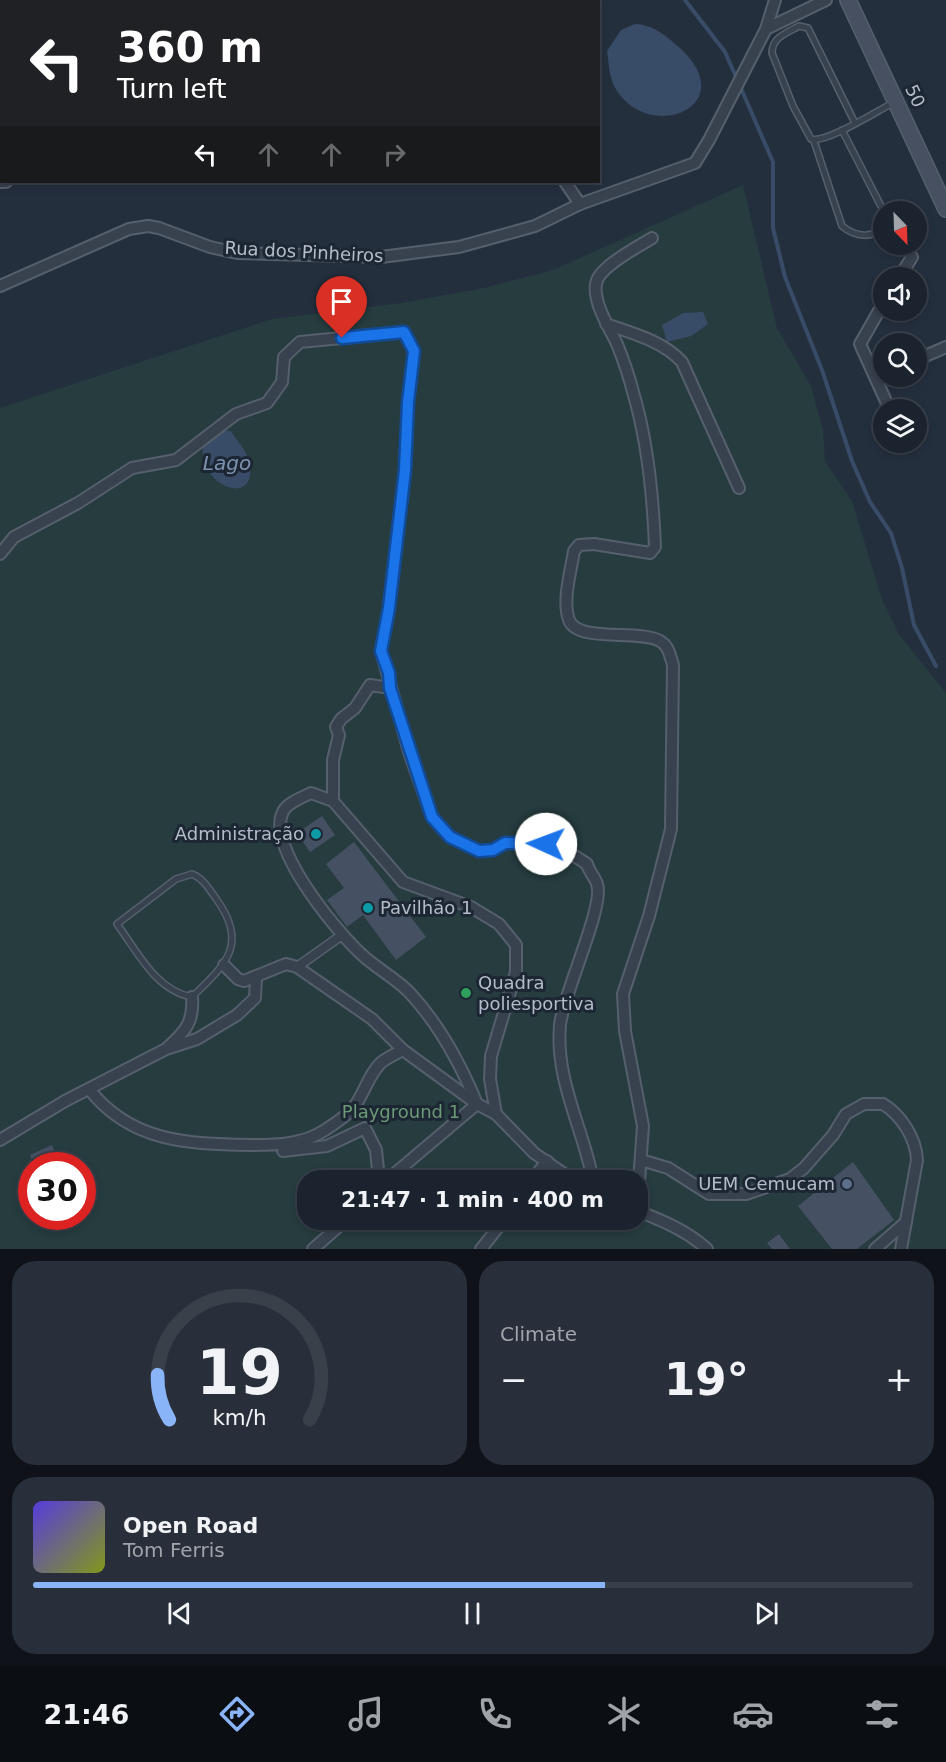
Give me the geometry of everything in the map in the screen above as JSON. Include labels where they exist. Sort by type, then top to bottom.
[{"type":"main road","name":"50","points":[[848,0],[946,209]]},
{"type":"street","name":"Rua dos Pinheiros","points":[[0,286],[129,229],[140,227],[159,228],[210,247],[237,253],[381,257],[459,247],[510,235],[580,204],[695,163],[710,140],[766,29],[775,0]]},
{"type":"street","points":[[766,29],[823,0]]},
{"type":"street","points":[[566,183],[580,204]]},
{"type":"street","points":[[640,1170],[642,1126],[625,1031],[623,994],[649,916],[671,829],[673,675],[669,650],[660,641],[637,636],[581,632],[569,619],[574,551],[579,545],[594,544],[650,553],[655,547],[654,509],[640,420],[617,346],[606,324],[596,284],[599,275],[610,265],[652,238]]},
{"type":"street","points":[[906,267],[912,257]]},
{"type":"street","points":[[873,319],[860,340],[873,364]]},
{"type":"street","points":[[606,324],[653,342],[674,353],[682,362],[739,488]]},
{"type":"street","points":[[0,554],[15,537],[78,503],[132,468],[176,460],[236,414],[267,403],[282,382],[284,357],[300,342],[404,332],[414,351],[408,402],[405,470],[389,608],[381,651],[389,673],[390,688],[432,817],[450,837],[479,851],[493,850],[505,843],[546,844],[570,853],[587,864],[590,876],[597,884],[598,906],[582,949],[560,1023],[562,1073],[591,1170]]},
{"type":"street","points":[[927,355],[946,347]]},
{"type":"street","points":[[333,801],[333,760],[339,735],[336,727],[341,719],[355,708],[370,685],[390,688]]},
{"type":"street","points":[[477,1104],[462,1069],[408,991],[361,954],[342,934],[301,879],[285,844],[279,821],[286,807],[311,793],[333,801],[403,882],[471,907],[499,924],[516,945],[516,972],[491,1056],[490,1079],[496,1114]]},
{"type":"street","points":[[297,967],[342,934]]},
{"type":"street","points":[[224,964],[238,979],[250,981],[286,964],[297,967],[372,1018],[403,1050],[477,1104],[496,1114],[534,1153],[559,1170]]},
{"type":"street","points":[[0,1140],[88,1089],[166,1049],[197,1040],[237,1015],[255,998],[256,978]]},
{"type":"street","points":[[166,1049],[186,1031],[193,1013],[192,998]]},
{"type":"street","points":[[122,1120],[151,1134],[194,1144],[279,1145],[298,1142],[322,1132],[352,1110],[382,1062],[403,1050]]},
{"type":"street","points":[[88,1089],[122,1120],[150,1139],[197,1151],[280,1152],[327,1146],[365,1128],[376,1150],[378,1170]]},
{"type":"street","points":[[399,1170],[477,1104]]},
{"type":"street","points":[[641,1160],[668,1168],[710,1194],[746,1194],[790,1179],[804,1168],[826,1143],[846,1114],[864,1104],[883,1104],[901,1122],[916,1147],[917,1160],[901,1249]]},
{"type":"street","points":[[539,1170],[546,1161]]},
{"type":"street","points":[[648,1215],[671,1224],[707,1249]]},
{"type":"street","points":[[875,1249],[906,1222]]},
{"type":"street","points":[[313,1249],[335,1230]]},
{"type":"street","points":[[481,1249],[496,1230]]},
{"type":"lane","points":[[855,123],[808,28],[799,26],[778,38],[773,44],[772,53],[805,133],[814,141],[842,226],[858,236],[873,233]]},
{"type":"lane","points":[[814,141],[896,101]]},
{"type":"lane","points":[[842,129],[878,201]]},
{"type":"lane","points":[[192,874],[202,878],[225,911],[232,928],[231,949],[224,964],[192,998],[176,994],[161,983],[117,924],[176,879],[192,874]]},
{"type":"green space","name":"Playground 1","points":[[743,185],[777,328],[811,386],[823,430],[825,461],[852,501],[882,599],[898,633],[946,693],[946,1249],[0,1249],[0,408],[272,319],[401,303],[484,288],[553,270]]},
{"type":"water","points":[[635,24],[655,29],[666,36],[682,50],[697,70],[701,87],[696,101],[684,111],[668,116],[650,114],[632,106],[614,87],[607,51],[621,30]]},
{"type":"water","points":[[703,312],[708,324],[691,336],[667,342],[662,325],[683,313]]},
{"type":"water","name":"Lago","points":[[219,430],[231,431],[247,455],[250,474],[246,484],[239,488],[229,487],[219,482],[210,473],[204,459],[203,443]]},
{"type":"building","name":"Administração","points":[[322,816],[335,835],[310,852],[297,833]]},
{"type":"building","name":"Pavilhão 1","points":[[354,842],[426,937],[396,960],[363,915],[347,927],[327,900],[344,888],[326,864]]},
{"type":"building","points":[[52,1145],[55,1152],[37,1152]]},
{"type":"building","name":"UEM Cemucam","points":[[853,1162],[894,1220],[857,1249],[832,1249],[798,1206]]},
{"type":"building","points":[[779,1234],[790,1249],[772,1249],[767,1243]]},
{"type":"waterway","points":[[685,0],[725,52],[737,79]]},
{"type":"waterway","points":[[740,86],[773,162],[773,228],[785,277],[822,370],[852,461],[870,502],[891,533],[902,568],[914,625],[936,666]]},
{"type":"place","name":"Administração","points":[[316,834]]},
{"type":"place","name":"Pavilhão 1","points":[[368,908]]},
{"type":"place","name":"Quadra poliesportiva","points":[[466,993]]},
{"type":"place","name":"UEM Cemucam","points":[[847,1184]]},
{"type":"route","points":[[342,338],[404,332],[414,351],[408,402],[405,470],[389,608],[381,651],[389,673],[390,688],[409,752],[432,817],[450,837],[479,851],[493,850],[505,843],[546,844]]}]
